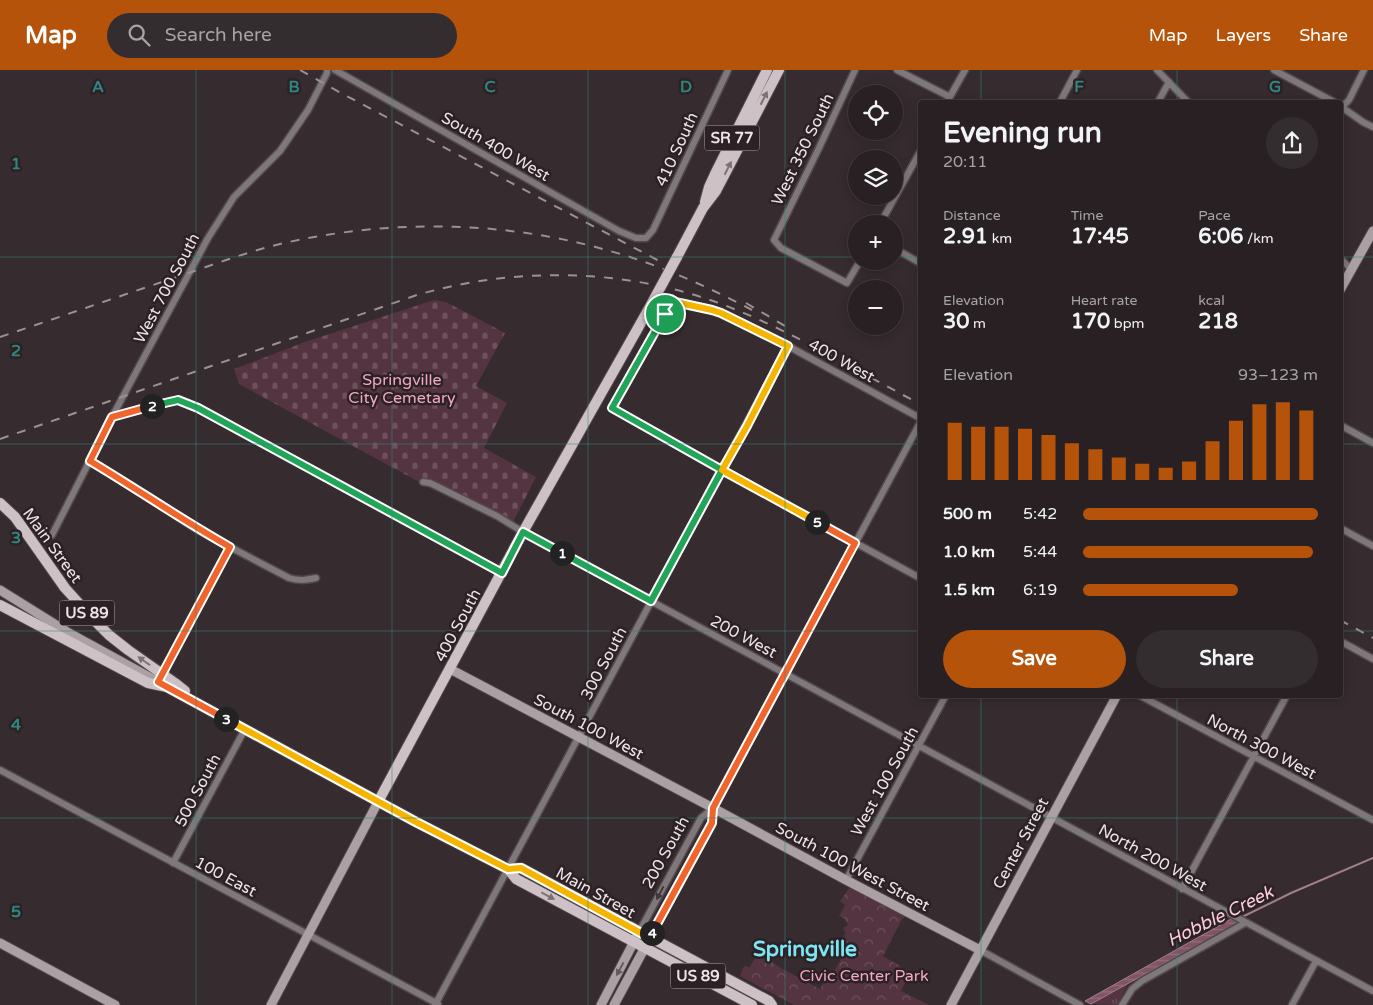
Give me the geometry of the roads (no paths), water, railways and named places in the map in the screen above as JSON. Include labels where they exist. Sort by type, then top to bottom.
[{"type":"main road","name":"400 South","points":[[703,208],[709,187],[767,70]]},
{"type":"main road","name":"400 South","points":[[378,802],[523,532],[647,312],[703,208],[716,191],[779,70]]},
{"type":"main road","name":"Main Street","points":[[0,503],[21,524],[55,574],[88,614],[109,635],[163,681],[182,688],[196,703],[378,802],[508,869],[521,868],[636,937],[644,947],[752,1005]]},
{"type":"main road","name":"Main Street","points":[[0,605],[148,683],[163,681]]},
{"type":"main road","name":"Main Street","points":[[636,937],[650,938],[768,1001],[772,1005]]},
{"type":"street","name":"West 700 South","points":[[52,535],[112,417],[208,238],[234,197],[280,150],[308,110],[327,70]]},
{"type":"street","name":"South 400 West","points":[[335,70],[619,231],[636,238],[646,238]]},
{"type":"street","name":"410 South","points":[[646,238],[653,230],[728,70]]},
{"type":"street","name":"West 350 South","points":[[855,70],[820,148],[774,240],[781,248],[848,283],[855,270]]},
{"type":"street","points":[[897,70],[949,100],[965,70]]},
{"type":"street","points":[[1061,100],[1077,70]]},
{"type":"street","points":[[1157,70],[1186,100]]},
{"type":"street","points":[[1274,70],[1330,100]]},
{"type":"street","points":[[1343,104],[1349,100],[1364,70]]},
{"type":"street","points":[[1159,100],[1169,82]]},
{"type":"street","points":[[1343,107],[1373,127]]},
{"type":"street","points":[[885,215],[918,156]]},
{"type":"street","points":[[1343,284],[1373,231]]},
{"type":"street","points":[[903,253],[918,262]]},
{"type":"street","points":[[1343,261],[1351,269]]},
{"type":"street","name":"400 West","points":[[722,470],[612,408],[665,314],[666,300],[721,313],[788,346],[918,417]]},
{"type":"street","name":"300 South","points":[[437,1004],[788,346]]},
{"type":"street","points":[[112,417],[178,400],[198,408],[502,573]]},
{"type":"street","points":[[713,808],[918,427]]},
{"type":"street","points":[[1343,428],[1373,444]]},
{"type":"street","points":[[90,461],[196,528],[289,578],[305,581],[316,578]]},
{"type":"street","points":[[722,470],[918,577]]},
{"type":"street","name":"200 West","points":[[422,482],[430,483],[497,516],[523,532],[918,747],[1051,817]]},
{"type":"street","points":[[1343,530],[1373,546]]},
{"type":"street","points":[[0,590],[69,633],[163,681],[230,547]]},
{"type":"street","points":[[1343,643],[1373,659]]},
{"type":"street","name":"South 100 West","points":[[450,669],[713,808]]},
{"type":"street","name":"West 100 South","points":[[846,880],[944,698]]},
{"type":"street","name":"Center Street","points":[[951,1005],[1115,698]]},
{"type":"street","name":"North 300 West","points":[[1145,698],[1373,820]]},
{"type":"street","points":[[1182,889],[1285,698]]},
{"type":"street","name":"500 South","points":[[173,863],[245,729]]},
{"type":"street","name":"100 East","points":[[0,770],[437,1004]]},
{"type":"street","name":"400 South","points":[[271,1005],[378,802]]},
{"type":"street","name":"South 100 West Street","points":[[713,808],[980,950]]},
{"type":"street","name":"200 South","points":[[601,1005],[701,818],[713,808]]},
{"type":"street","name":"200 South","points":[[614,1005],[712,823],[713,808]]},
{"type":"street","name":"North 200 West","points":[[1051,817],[1234,918],[1373,991]]},
{"type":"street","points":[[1122,1005],[1132,989],[1142,981],[1245,923]]},
{"type":"street","points":[[0,944],[115,1005]]},
{"type":"street","points":[[980,950],[1078,1004]]},
{"type":"street","points":[[1292,1005],[1316,961]]},
{"type":"waterway","name":"Hobble Creek","points":[[1240,918],[1291,893],[1373,858]]},
{"type":"railway","points":[[300,70],[663,263]]},
{"type":"railway","points":[[0,337],[225,260],[280,244],[362,230],[404,227],[445,226],[487,229],[528,233],[570,241],[610,251],[665,269],[752,310]]},
{"type":"railway","points":[[0,439],[417,295],[454,286],[529,276],[605,277],[680,291],[716,302],[794,336],[918,403]]},
{"type":"railway","points":[[746,303],[785,326]]},
{"type":"railway","points":[[1343,622],[1373,638]]},
{"type":"district","name":"Springville","points":[[805,949]]},
{"type":"park label","name":"Springville City Cemetary","points":[[402,388]]},
{"type":"park label","name":"Civic Center Park","points":[[864,975]]}]
